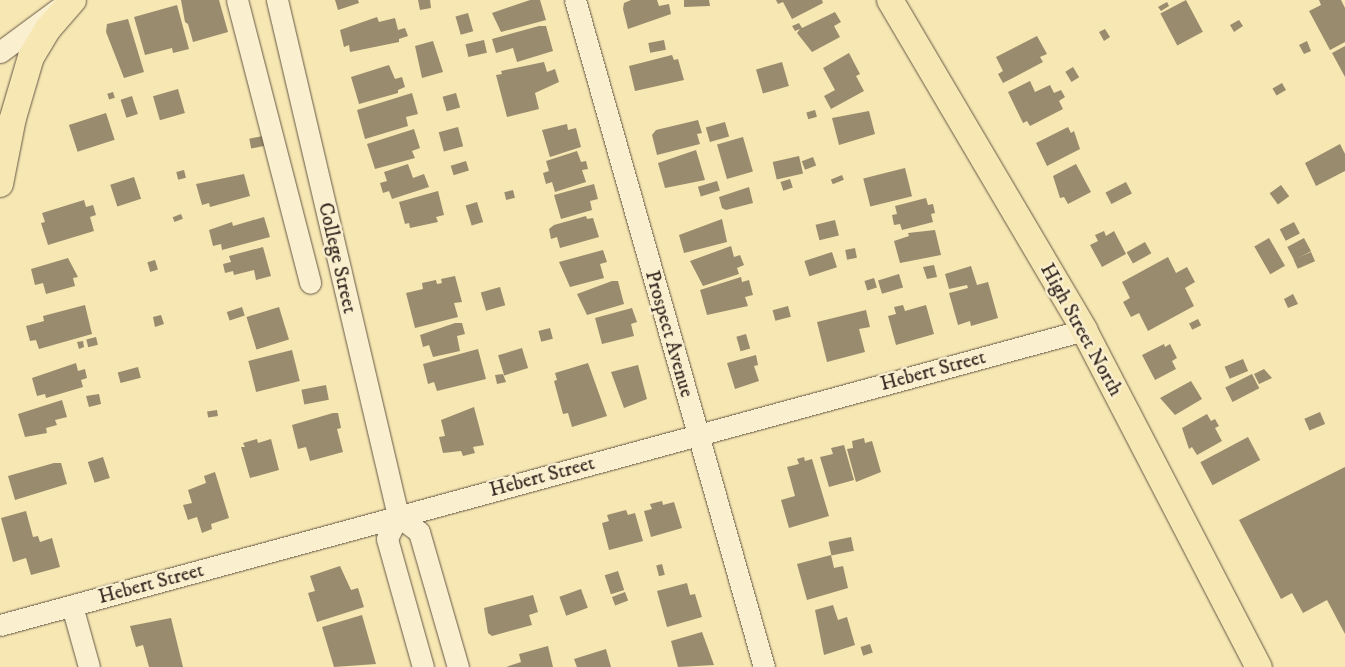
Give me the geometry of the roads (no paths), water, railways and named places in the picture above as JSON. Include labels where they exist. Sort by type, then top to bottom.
[{"type":"main road","points":[[0,184],[13,118],[31,57],[48,29],[71,0]]},
{"type":"main road","name":"High Street North","points":[[890,0],[1084,330],[1258,667]]},
{"type":"street","points":[[0,52],[71,0]]},
{"type":"street","points":[[237,0],[310,283]]},
{"type":"street","name":"College Street","points":[[277,0],[398,516]]},
{"type":"street","name":"Prospect Avenue","points":[[575,0],[696,434],[764,667]]},
{"type":"street","name":"Hebert Street","points":[[0,625],[696,434],[1084,330]]},
{"type":"street","points":[[423,667],[387,538],[398,516],[419,532],[458,667]]},
{"type":"street","points":[[72,606],[89,667]]}]
